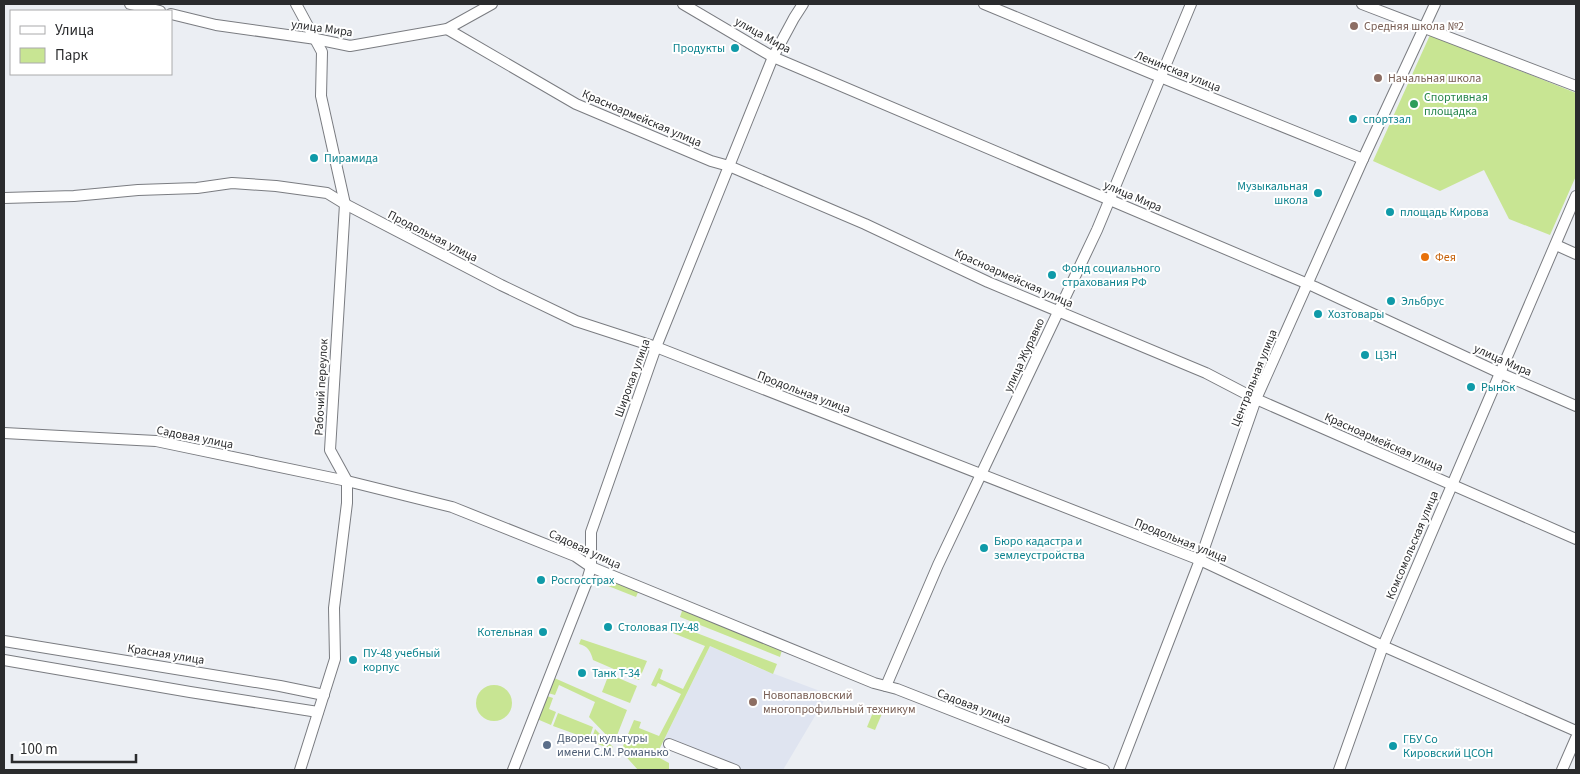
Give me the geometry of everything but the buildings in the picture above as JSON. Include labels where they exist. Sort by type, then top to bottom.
[{"type":"street","points":[[130,4],[156,10]]},
{"type":"street","name":"Рабочий переулок","points":[[296,4],[322,52],[321,96],[345,204],[330,450],[348,482]]},
{"type":"street","name":"улица Мира","points":[[172,14],[216,25],[316,39],[350,46],[447,29],[492,4]]},
{"type":"street","name":"улица Мира","points":[[683,4],[773,56],[1307,283],[1500,373],[1576,406]]},
{"type":"street","name":"Широкая улица","points":[[513,770],[583,592],[591,567],[591,532],[656,347],[773,56],[803,4]]},
{"type":"street","name":"Ленинская улица","points":[[984,4],[1363,159]]},
{"type":"street","name":"улица Журавко","points":[[886,686],[938,565],[1097,230],[1191,4]]},
{"type":"street","points":[[1362,4],[1424,26],[1576,86]]},
{"type":"street","name":"Центральная улица","points":[[1119,770],[1200,560],[1256,399],[1363,159],[1435,4]]},
{"type":"street","name":"Красноармейская улица","points":[[447,29],[576,104],[865,224],[988,282],[1206,373],[1256,399],[1576,539]]},
{"type":"street","name":"Продольная улица","points":[[4,198],[74,196],[138,190],[198,188],[232,183],[276,186],[327,193],[501,285],[576,320],[656,347],[1200,560],[1383,646],[1576,731]]},
{"type":"street","name":"Комсомольская улица","points":[[1339,770],[1383,646],[1576,196]]},
{"type":"street","points":[[1556,244],[1576,254]]},
{"type":"street","name":"Садовая улица","points":[[4,433],[156,441],[348,482],[452,507],[575,556],[591,567],[874,683],[897,689],[1104,770]]},
{"type":"street","points":[[300,770],[335,659],[334,608],[348,482]]},
{"type":"street","name":"Красная улица","points":[[4,641],[280,686],[324,695]]},
{"type":"street","points":[[4,660],[236,700],[318,712]]},
{"type":"street","points":[[1562,770],[1576,738]]},
{"type":"street","points":[[670,744],[735,770]]},
{"type":"shaded area","name":"Новопавловский многопрофильный техникум","points":[[710,646],[756,667],[828,694],[783,770],[735,770],[663,742]]},
{"type":"green space","points":[[1430,35],[1576,93],[1576,176],[1550,235],[1509,219],[1484,170],[1440,191],[1373,161]]},
{"type":"green space","points":[[608,577],[639,590],[636,597],[598,582]]},
{"type":"green space","points":[[683,608],[782,650],[780,657],[680,617]]},
{"type":"green space","points":[[676,625],[777,664],[773,674],[710,646],[656,756],[669,763],[669,769],[671,770],[638,770],[621,751],[634,720],[641,722],[639,728],[659,736],[681,694],[658,683],[656,687],[651,685],[659,668],[663,670],[660,679],[683,689],[705,646],[673,633]]},
{"type":"green space","points":[[581,639],[647,661],[639,680],[593,660],[589,650],[579,644]]},
{"type":"green space","points":[[609,674],[637,686],[630,703],[602,692]]},
{"type":"green space","points":[[552,677],[627,710],[614,743],[589,717],[595,702],[559,685],[555,695],[548,693]]},
{"type":"green space","points":[[494,685],[501,686],[507,690],[511,696],[511,710],[507,716],[501,720],[494,721],[487,720],[481,716],[477,710],[476,703],[477,696],[481,690],[487,686]]},
{"type":"green space","points":[[547,696],[553,698],[549,709],[556,712],[551,725],[537,719]]},
{"type":"green space","points":[[876,705],[884,709],[875,730],[867,727]]},
{"type":"green space","points":[[558,713],[593,727],[589,739],[553,726]]},
{"type":"green space","points":[[595,729],[613,747],[612,750],[591,741]]},
{"type":"place","name":"Средняя школа №2","points":[[1354,26]]},
{"type":"place","name":"Продукты","points":[[735,48]]},
{"type":"place","name":"Начальная школа","points":[[1378,78]]},
{"type":"place","name":"Cпортивная площадка","points":[[1414,104]]},
{"type":"place","name":"спортзал","points":[[1353,119]]},
{"type":"place","name":"Пирамида","points":[[314,158]]},
{"type":"place","name":"Музыкальная школа","points":[[1318,193]]},
{"type":"place","name":"площадь Кирова","points":[[1390,212]]},
{"type":"place","name":"Фея","points":[[1425,257]]},
{"type":"place","name":"Фонд социального страхования РФ","points":[[1052,275]]},
{"type":"place","name":"Эльбрус","points":[[1391,301]]},
{"type":"place","name":"Хозтовары","points":[[1318,314]]},
{"type":"place","name":"ЦЗН","points":[[1365,355]]},
{"type":"place","name":"Рынок","points":[[1471,387]]},
{"type":"place","name":"Бюро кадастра и землеустройства","points":[[984,548]]},
{"type":"place","name":"Росгосстрах","points":[[541,580]]},
{"type":"place","name":"Столовая ПУ-48","points":[[608,627]]},
{"type":"place","name":"Котельная","points":[[543,632]]},
{"type":"place","name":"ПУ-48 учебный корпус","points":[[353,660]]},
{"type":"place","name":"Танк Т-34","points":[[582,673]]},
{"type":"place","name":"Новопавловский многопрофильный техникум","points":[[753,702]]},
{"type":"place","name":"Дворец культуры имени С.М. Романько","points":[[547,745]]},
{"type":"place","name":"ГБУ Со Кировский ЦСОН","points":[[1393,746]]}]
